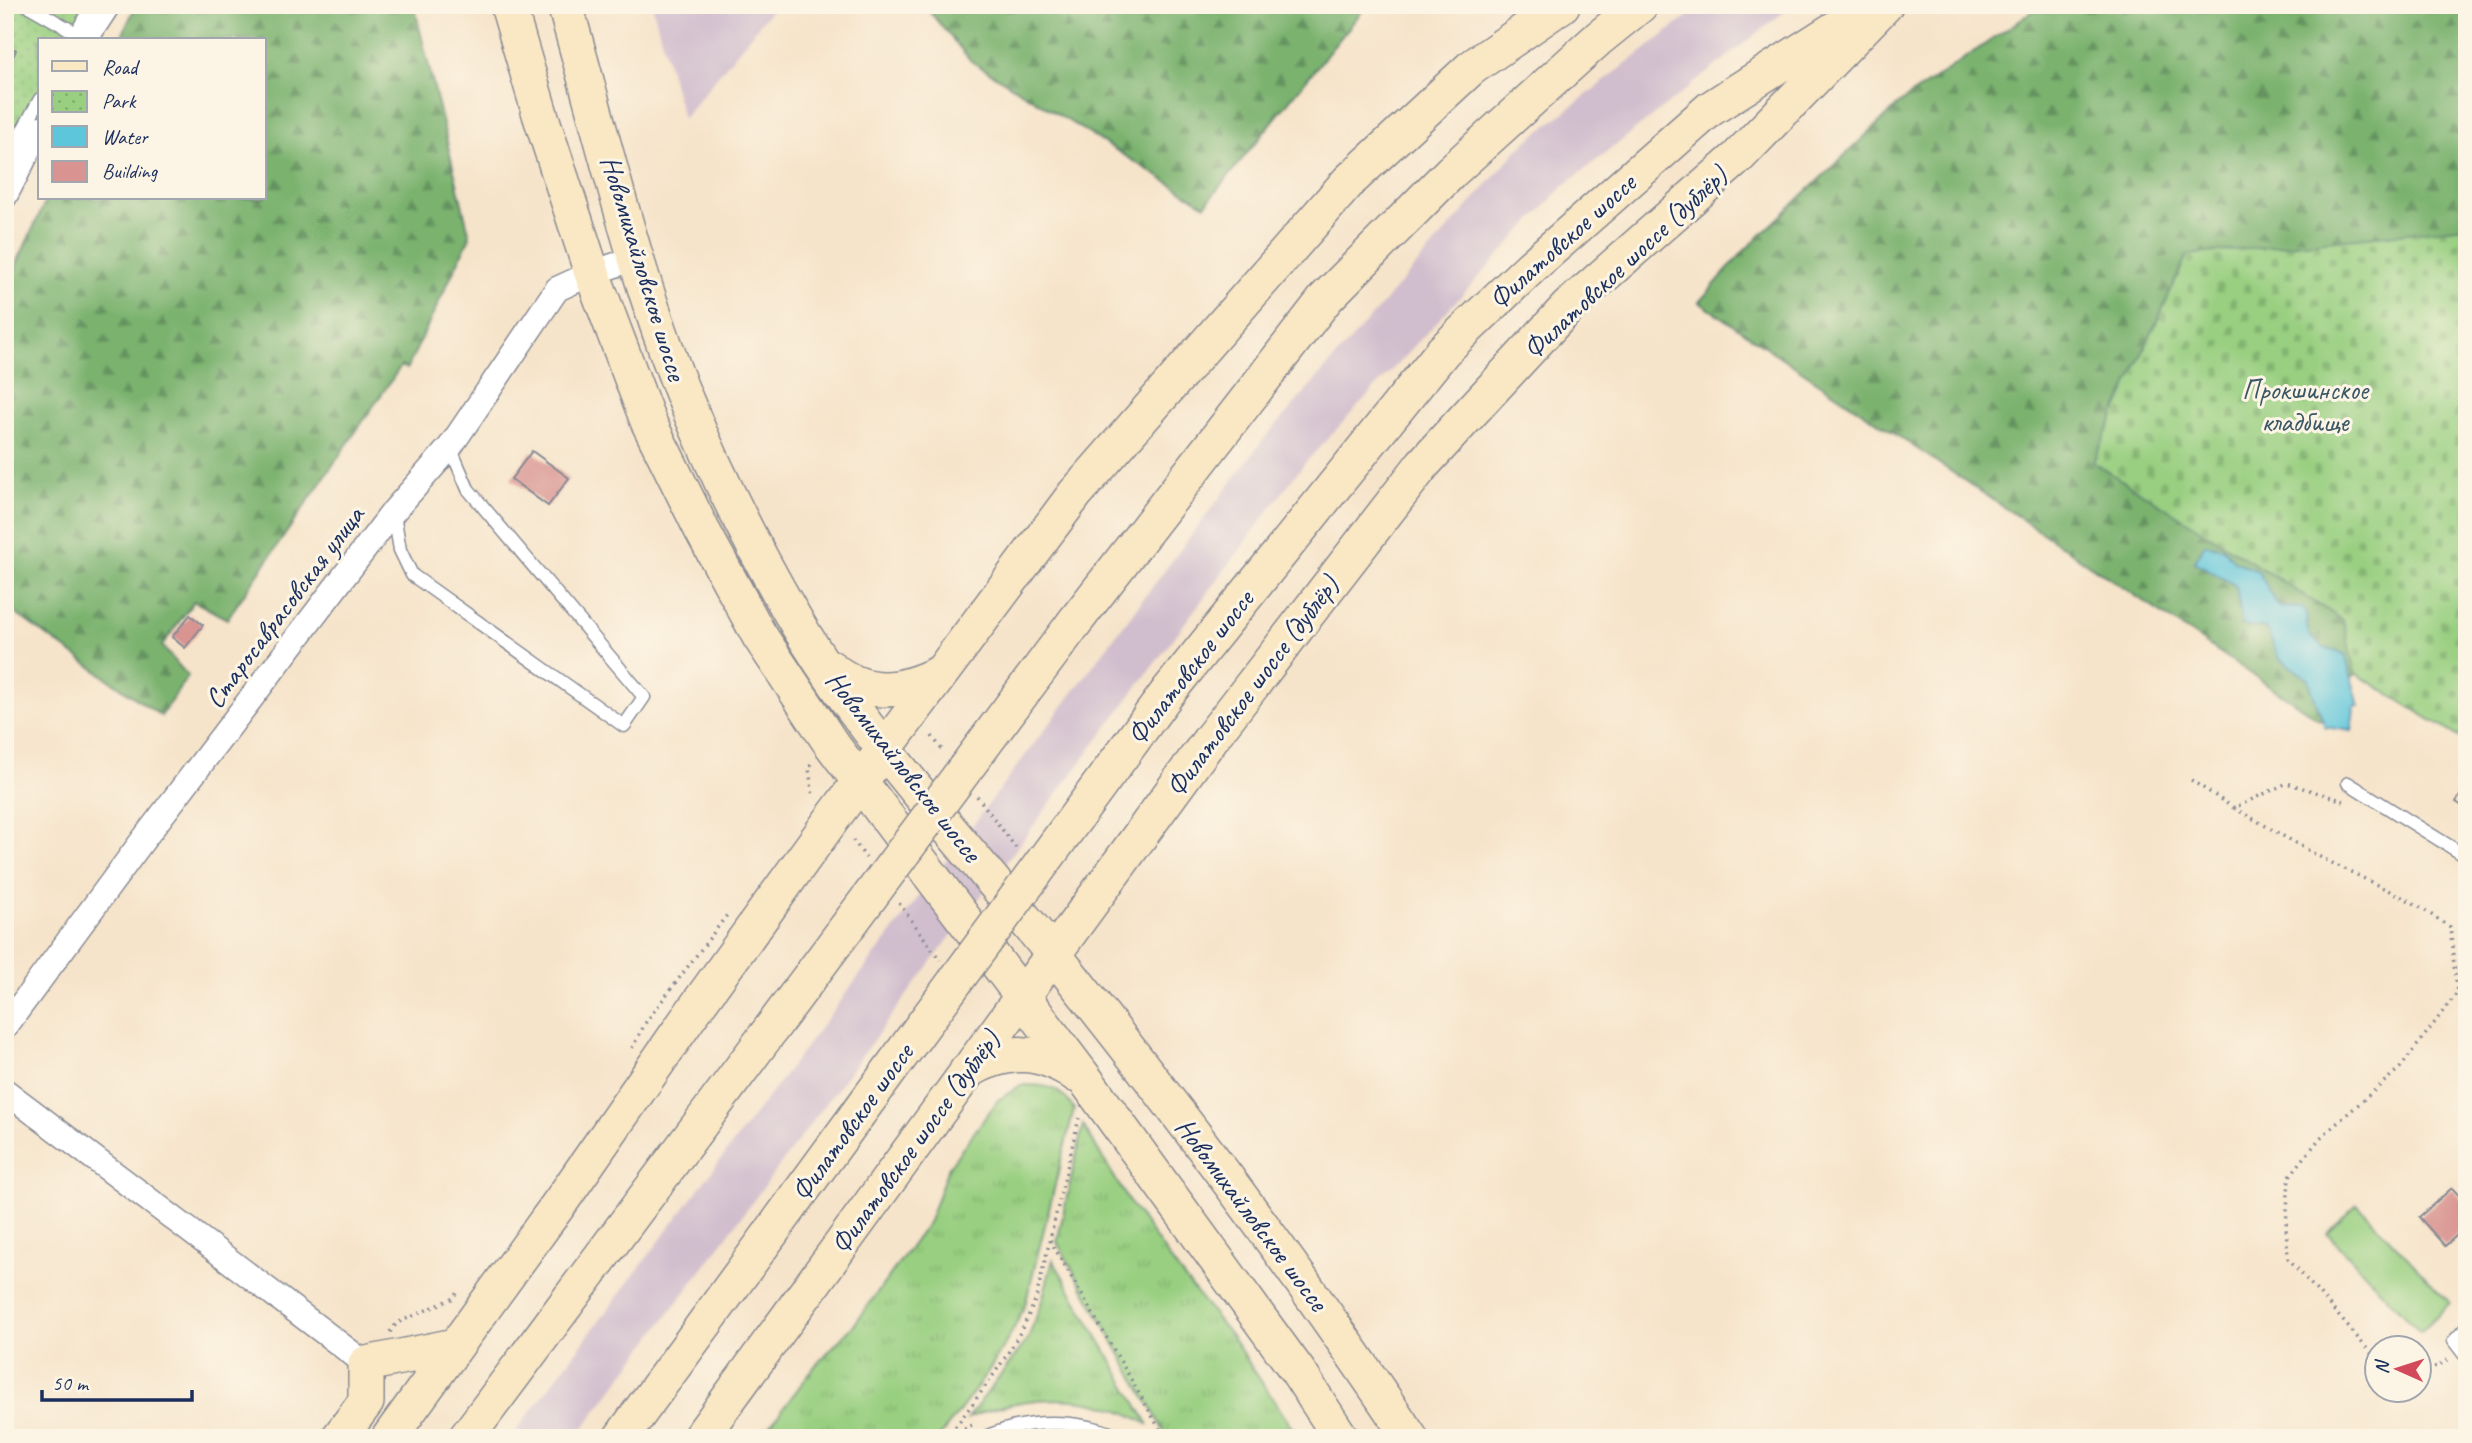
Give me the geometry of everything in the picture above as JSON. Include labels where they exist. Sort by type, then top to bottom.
[{"type":"main road","name":"Новомихайловское шоссе","points":[[509,5],[540,114],[592,273],[648,421],[702,530],[759,635],[860,782],[1021,996],[1084,1098],[1299,1374],[1341,1438]]},
{"type":"main road","name":"Новомихайловское шоссе","points":[[565,5],[636,258],[685,400],[734,508],[794,617],[884,749],[1053,954],[1162,1093],[1328,1316],[1410,1438]]},
{"type":"main road","points":[[389,1438],[564,1197],[688,1017],[1074,494],[1349,181],[1471,68],[1562,5]]},
{"type":"main road","points":[[466,1438],[1074,623],[1326,298],[1452,171],[1599,38],[1640,5]]},
{"type":"main road","name":"Филатовское шоссе","points":[[621,1438],[1168,692],[1443,351],[1531,267],[1710,109],[1872,5]]},
{"type":"main road","name":"Филатовское шоссе (дублёр)","points":[[700,1438],[1021,996],[1274,654],[1423,464],[1568,307],[1738,157],[1885,5]]},
{"type":"main road","points":[[824,664],[843,679],[865,687],[888,690],[921,683],[942,672]]},
{"type":"main road","points":[[967,1071],[988,1059],[1027,1055],[1046,1057],[1062,1065],[1084,1098]]},
{"type":"main road","points":[[339,1438],[366,1402],[366,1364],[455,1346]]},
{"type":"street","points":[[78,38],[108,5]]},
{"type":"street","points":[[5,196],[38,132]]},
{"type":"street","name":"Старосаврасовская улица","points":[[5,1027],[143,840],[393,512],[450,447],[557,289],[592,273],[636,258]]},
{"type":"street","points":[[5,1091],[366,1364]]},
{"type":"lane","points":[[27,5],[78,38],[91,5]]},
{"type":"lane","points":[[5,162],[38,103]]},
{"type":"lane","points":[[393,512],[400,550],[412,575],[624,726],[644,697],[468,489],[450,447]]},
{"type":"lane","points":[[2348,783],[2467,857]]},
{"type":"lane","points":[[2467,1327],[2454,1341],[2467,1359]]},
{"type":"lane","points":[[983,1438],[1002,1429],[1021,1425],[1064,1422],[1103,1430],[1122,1438]]},
{"type":"path","points":[[932,736],[948,758]]},
{"type":"path","points":[[812,803],[814,794],[809,769],[813,757]]},
{"type":"path","points":[[2191,780],[2322,858],[2412,902],[2450,927],[2457,993],[2401,1067],[2320,1138],[2289,1177],[2286,1227],[2288,1258],[2364,1345]]},
{"type":"path","points":[[2234,808],[2287,783],[2345,801]]},
{"type":"path","points":[[973,790],[1022,855]]},
{"type":"path","points":[[853,840],[869,861]]},
{"type":"path","points":[[892,893],[947,969]]},
{"type":"path","points":[[627,1058],[646,1022],[733,907]]},
{"type":"path","points":[[947,1438],[1008,1355],[1036,1298],[1084,1098]]},
{"type":"path","points":[[1050,1240],[1165,1438]]},
{"type":"path","points":[[389,1333],[397,1323],[454,1298],[462,1288]]},
{"type":"path","points":[[2434,1367],[2452,1357]]},
{"type":"shaded area","points":[[652,5],[775,5],[683,119]]},
{"type":"shaded area","points":[[1702,5],[1793,5],[1564,186],[1303,465],[576,1438],[511,1438],[1263,440],[1521,146]]},
{"type":"green space","points":[[5,5],[101,5],[83,38],[38,38],[38,123],[5,186]]},
{"type":"green space","points":[[136,5],[414,5],[470,237],[407,369],[401,366],[227,619],[194,601],[162,646],[188,676],[161,716],[5,606],[5,289],[46,200],[266,200],[266,38],[121,38]]},
{"type":"green space","points":[[924,5],[1367,5],[1205,205],[971,61]]},
{"type":"green space","points":[[2042,5],[2467,5],[2467,671],[2379,643],[2320,720],[1699,302],[1745,250],[1901,102]]},
{"type":"green space","name":"Прокшинское кладбище","points":[[2467,227],[2467,742],[2355,673],[2343,620],[2093,462],[2187,255]]},
{"type":"green space","points":[[1021,1085],[1052,1088],[1074,1109],[1025,1305],[997,1358],[974,1391],[938,1438],[761,1438],[815,1366],[854,1325],[929,1221],[948,1168],[998,1100]]},
{"type":"green space","points":[[1083,1125],[1128,1200],[1180,1273],[1231,1336],[1299,1438],[1168,1438],[1057,1242]]},
{"type":"green space","points":[[2357,1204],[2450,1303],[2420,1332],[2327,1233]]},
{"type":"green space","points":[[1053,1260],[1149,1425],[1106,1406],[1060,1399],[1013,1404],[968,1418],[1028,1339]]},
{"type":"water","points":[[2205,544],[2223,548],[2234,561],[2258,571],[2279,607],[2303,608],[2307,614],[2309,635],[2324,648],[2345,654],[2359,706],[2354,706],[2352,731],[2325,727],[2308,679],[2279,658],[2266,628],[2242,625],[2236,586],[2195,562]]},
{"type":"building","points":[[5,31],[13,35],[8,46],[16,50],[10,63],[5,61]]},
{"type":"building","points":[[532,451],[569,478],[548,506],[511,479]]},
{"type":"building","points":[[190,615],[203,625],[185,648],[172,637]]},
{"type":"building","points":[[2467,785],[2467,809],[2456,802]]},
{"type":"building","points":[[2452,1188],[2467,1204],[2467,1226],[2445,1246],[2419,1217]]}]
